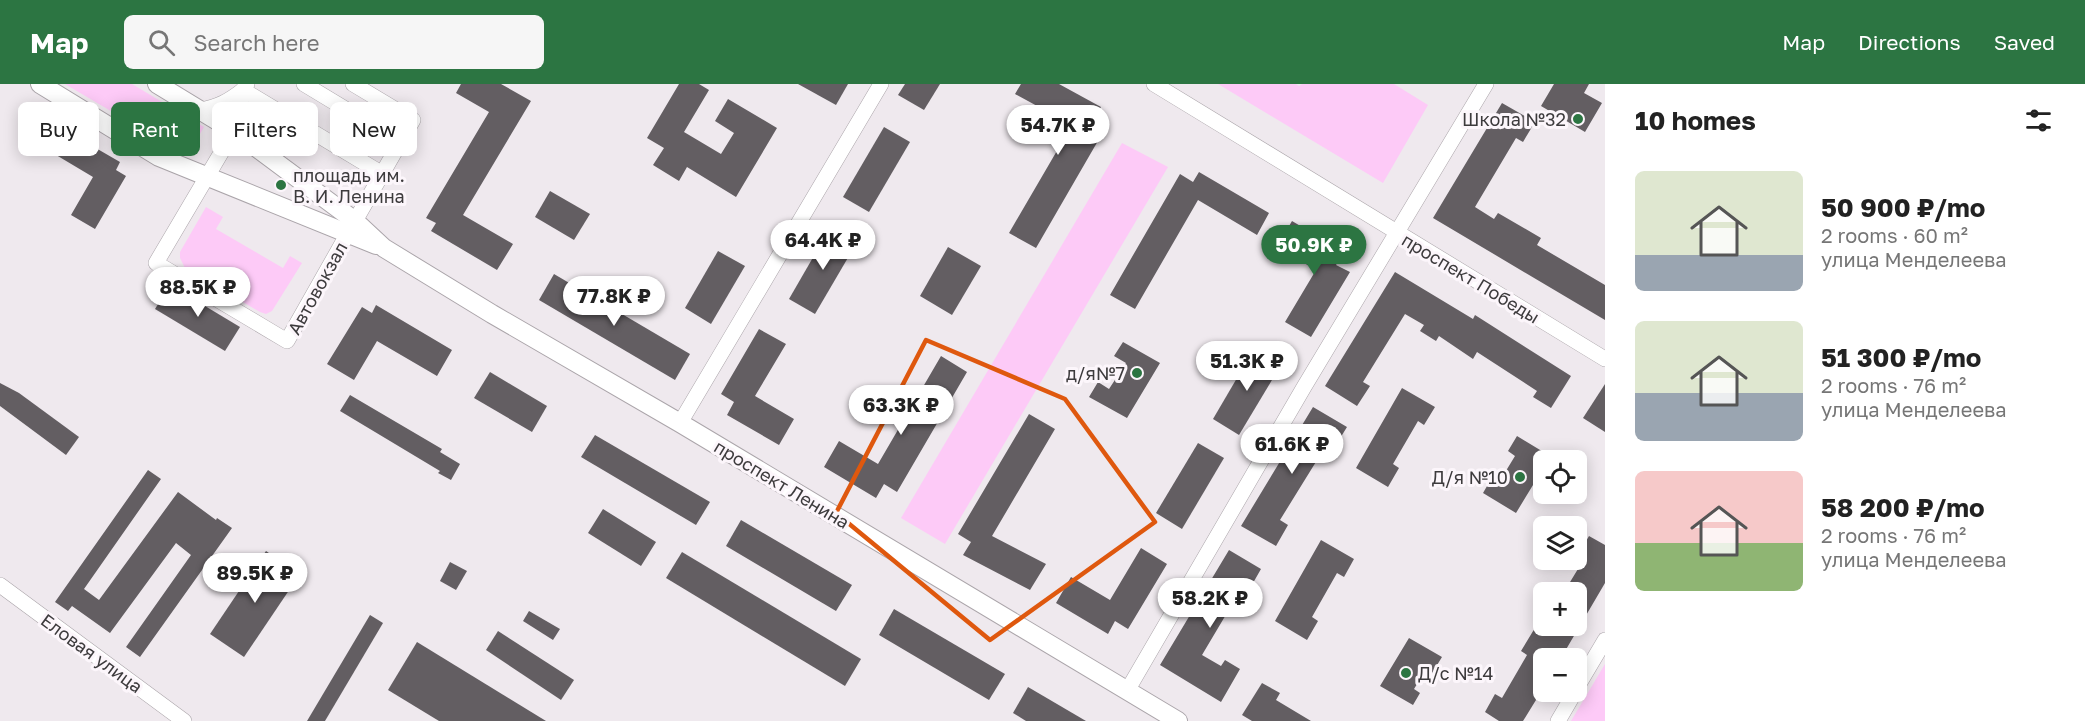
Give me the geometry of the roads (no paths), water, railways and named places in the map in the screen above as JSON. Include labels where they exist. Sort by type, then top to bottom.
[{"type":"street","name":"проспект Ленина","points":[[40,84],[159,157],[207,177],[351,228]]},
{"type":"street","name":"проспект Ленина","points":[[157,84],[187,102]]},
{"type":"street","points":[[304,84],[334,102]]},
{"type":"street","points":[[353,84],[383,102]]},
{"type":"street","points":[[680,423],[881,84]]},
{"type":"street","name":"проспект Победы","points":[[1154,84],[1605,359]]},
{"type":"street","points":[[1127,691],[1304,387],[1486,84]]},
{"type":"street","points":[[200,110],[216,107],[230,100],[245,87]]},
{"type":"street","points":[[241,102],[245,87]]},
{"type":"street","points":[[245,87],[381,173]]},
{"type":"street","name":"проспект Ленина","points":[[200,110],[212,117]]},
{"type":"street","points":[[207,177],[219,156]]},
{"type":"street","name":"проспект Ленина","points":[[264,156],[351,228],[1178,721]]},
{"type":"street","points":[[351,228],[391,156]]},
{"type":"street","name":"Автовокзал","points":[[207,177],[156,263],[287,341],[351,228]]},
{"type":"street","name":"Еловая улица","points":[[0,585],[184,721]]},
{"type":"street","points":[[1587,671],[1605,640]]},
{"type":"street","points":[[1558,721],[1569,702]]},
{"type":"place","name":"Школа №32","points":[[1578,119]]},
{"type":"place","name":"площадь им. В. И. Ленина","points":[[281,185]]},
{"type":"place","name":"д/я№7","points":[[1137,373]]},
{"type":"place","name":"Д/я №10","points":[[1520,477]]},
{"type":"place","name":"Д/с №14","points":[[1406,673]]}]
